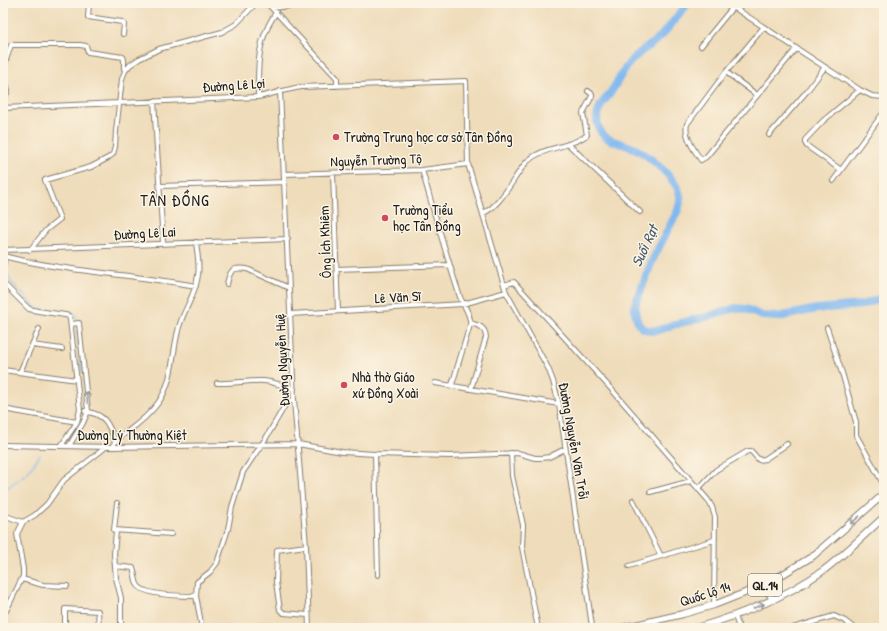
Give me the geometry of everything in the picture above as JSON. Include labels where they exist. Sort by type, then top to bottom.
[{"type":"highway","name":"Quốc lộ 14","points":[[622,628],[683,614],[714,605],[765,585],[813,556],[884,494]]},
{"type":"highway","name":"QL.14","points":[[696,628],[735,616],[773,600],[824,570],[884,517]]},
{"type":"highway","points":[[765,585],[773,600]]},
{"type":"street","points":[[89,3],[88,17],[122,22],[124,24],[124,34]]},
{"type":"street","points":[[30,250],[46,230],[60,219],[45,180],[91,167],[113,154],[122,79],[125,71],[130,65],[159,49],[222,32],[236,24],[256,3]]},
{"type":"street","points":[[267,3],[337,78],[338,86]]},
{"type":"street","points":[[272,8],[282,4],[314,3]]},
{"type":"street","points":[[727,3],[763,28],[860,90],[872,96],[884,97]]},
{"type":"street","points":[[700,46],[734,8]]},
{"type":"street","points":[[258,96],[260,56],[266,29],[276,12]]},
{"type":"street","points":[[763,28],[726,72],[687,124],[686,131],[690,142],[701,160],[706,157],[796,49]]},
{"type":"street","points":[[3,68],[11,45],[80,45],[86,46],[88,52],[123,57],[125,71]]},
{"type":"street","points":[[769,135],[825,68]]},
{"type":"street","points":[[726,72],[757,95]]},
{"type":"street","points":[[3,74],[8,90],[3,102]]},
{"type":"street","name":"Đường Lê Lợi","points":[[3,108],[258,96],[302,87],[466,81]]},
{"type":"street","name":"Đường Nguyễn Văn Trỗi","points":[[466,81],[468,164],[506,292],[548,368],[553,381],[565,449],[592,626],[591,628]]},
{"type":"street","points":[[841,170],[804,143],[805,140],[828,117],[860,90]]},
{"type":"street","name":"Đường Nguyễn Huệ","points":[[280,91],[288,239],[294,400],[306,546],[309,628]]},
{"type":"street","points":[[483,213],[490,210],[525,164],[536,155],[568,144],[587,135],[583,113],[592,96],[592,94],[588,91]]},
{"type":"street","points":[[154,101],[163,243]]},
{"type":"street","points":[[833,181],[884,112]]},
{"type":"street","points":[[568,144],[640,212]]},
{"type":"street","name":"Nguyễn Trường Tộ","points":[[284,174],[422,170],[468,164]]},
{"type":"street","points":[[422,170],[449,265],[471,323],[452,385]]},
{"type":"street","name":"Ông Ích Khiêm","points":[[333,173],[338,311]]},
{"type":"street","points":[[160,186],[285,182]]},
{"type":"street","name":"Đường Lê Lai","points":[[3,250],[288,239]]},
{"type":"street","points":[[112,447],[115,441],[152,411],[159,402],[168,382],[179,328],[196,286],[198,265],[196,242]]},
{"type":"street","points":[[3,263],[3,256],[54,267],[170,281],[196,286]]},
{"type":"street","points":[[337,269],[449,265]]},
{"type":"street","points":[[227,284],[230,272],[232,270],[242,268],[248,269],[289,288]]},
{"type":"street","points":[[504,285],[514,282],[691,481],[699,488],[712,507],[715,518],[714,605]]},
{"type":"street","points":[[3,283],[29,309],[69,316],[80,410],[77,422],[61,446]]},
{"type":"street","name":"Lê Văn Sĩ","points":[[291,314],[463,304],[506,292]]},
{"type":"street","points":[[69,446],[84,423],[88,411],[78,323],[71,324]]},
{"type":"street","points":[[471,323],[482,327],[486,337],[471,389]]},
{"type":"street","points":[[827,328],[856,422],[856,435],[884,485]]},
{"type":"street","points":[[20,372],[40,329]]},
{"type":"street","points":[[32,345],[62,349]]},
{"type":"street","points":[[3,370],[77,380]]},
{"type":"street","points":[[217,383],[263,381],[294,389]]},
{"type":"street","points":[[435,383],[558,404]]},
{"type":"street","points":[[202,628],[196,596],[197,582],[210,572],[217,563],[228,529],[232,507],[243,472],[286,402],[294,400]]},
{"type":"street","points":[[3,409],[77,422]]},
{"type":"street","points":[[80,410],[97,414],[105,419],[115,441]]},
{"type":"street","name":"Đường Lý Thường Kiệt","points":[[3,445],[112,447],[298,444],[342,452],[375,454],[450,456],[518,453],[535,458],[549,457],[565,449]]},
{"type":"street","points":[[699,488],[716,470],[748,451],[751,451],[759,460],[765,459],[787,444]]},
{"type":"street","points":[[6,611],[22,579],[23,569],[17,534],[23,522],[35,515],[47,504],[64,480],[106,446]]},
{"type":"street","points":[[511,453],[512,476],[523,525],[522,547],[538,628]]},
{"type":"street","points":[[375,454],[378,575]]},
{"type":"street","points":[[650,492],[691,481]]},
{"type":"street","points":[[633,500],[661,556]]},
{"type":"street","points":[[116,503],[114,554],[116,578],[121,598],[121,625]]},
{"type":"street","points":[[3,515],[23,522]]},
{"type":"street","points":[[116,531],[171,534]]},
{"type":"street","points":[[629,566],[714,540]]},
{"type":"street","points":[[306,546],[277,550],[276,582],[280,610],[284,613],[308,615]]},
{"type":"street","points":[[115,566],[133,568],[137,584],[144,590],[155,593],[196,596]]},
{"type":"street","points":[[22,579],[43,585],[67,586]]},
{"type":"street","points":[[64,628],[66,609],[98,611],[99,628]]},
{"type":"street","points":[[735,616],[739,628]]},
{"type":"street","points":[[793,628],[834,616],[839,617],[854,628]]},
{"type":"waterway","name":"Suối Rạt","points":[[688,3],[661,36],[631,61],[601,105],[597,120],[600,131],[608,139],[642,152],[662,169],[674,182],[680,195],[678,210],[652,261],[635,305],[638,323],[642,328],[650,331],[659,330],[735,308],[746,309],[762,316],[778,317],[817,309],[862,305],[884,297]]},
{"type":"waterway","points":[[7,273],[11,282],[36,308],[50,311]]},
{"type":"waterway","points":[[62,312],[75,314],[77,320]]},
{"type":"waterway","points":[[77,330],[82,372]]},
{"type":"waterway","points":[[85,396],[85,408]]},
{"type":"waterway","points":[[3,491],[28,472],[40,455]]},
{"type":"place","name":"Trường Trung học cơ sở Tân Đồng","points":[[336,137]]},
{"type":"place","name":"Trường Tiểu học Tân Đồng","points":[[385,218]]},
{"type":"place","name":"Nhà thờ Giáo xứ Đồng Xoài","points":[[344,385]]},
{"type":"district","name":"TÂN ĐỒNG","points":[[175,200]]}]
